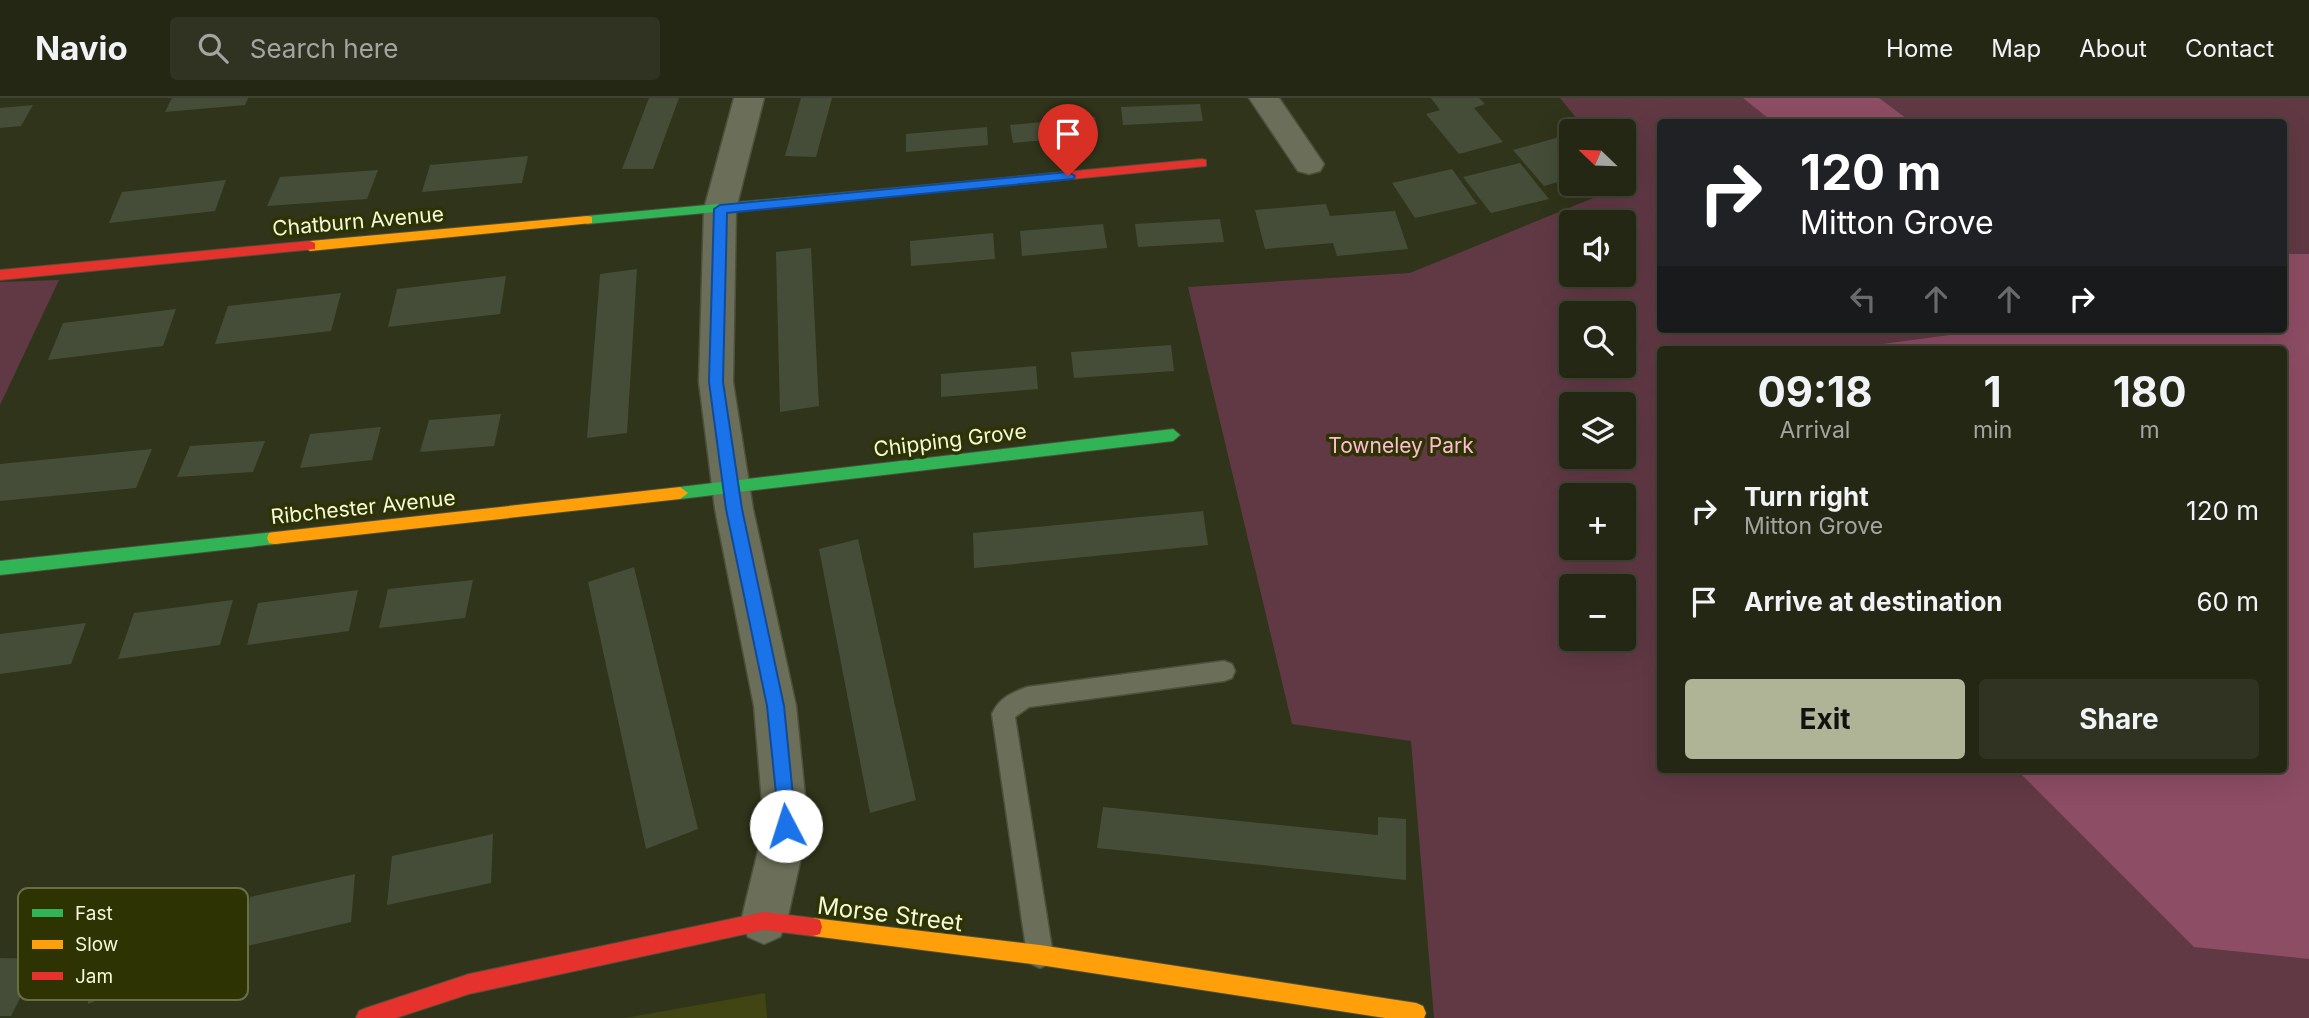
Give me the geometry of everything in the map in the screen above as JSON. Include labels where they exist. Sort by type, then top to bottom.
[{"type":"street","points":[[749,98],[720,209],[716,382],[732,487],[775,706],[786,826],[764,920]]},
{"type":"street","points":[[1264,98],[1309,164]]},
{"type":"street","name":"Chatburn Avenue","points":[[0,275],[1202,163]]},
{"type":"street","name":"Chipping Grove","points":[[732,487],[1173,435]]},
{"type":"street","name":"Ribchester Avenue","points":[[0,568],[732,487]]},
{"type":"street","name":"Morse Street","points":[[366,1018],[419,1009],[469,984],[764,920],[1040,956],[1416,1013]]},
{"type":"lane","points":[[1040,956],[1003,714],[1013,702],[1027,697],[1224,671]]},
{"type":"shaded area","points":[[1743,98],[1879,98],[1907,119],[1769,119]]},
{"type":"shaded area","points":[[2287,254],[2309,254],[2309,959],[2194,947],[2020,773],[2287,773],[2287,346],[1868,346],[1964,333],[2287,333]]},
{"type":"shaded area","points":[[765,993],[767,1018],[625,1018]]},
{"type":"green space","name":"Towneley Park","points":[[1560,98],[2309,98],[2309,1018],[1434,1018],[1411,741],[1292,724],[1188,287],[1410,273],[1559,212],[1559,287],[1636,287],[1636,210],[1564,210],[1598,196],[1636,196],[1636,119],[1577,119]]},
{"type":"green space","points":[[59,280],[0,405],[0,282]]},
{"type":"building","points":[[172,98],[248,98],[245,105],[165,112]]},
{"type":"building","points":[[649,98],[679,98],[653,169],[622,169]]},
{"type":"building","points":[[801,98],[832,98],[816,157],[785,156]]},
{"type":"building","points":[[1431,98],[1479,98],[1485,104],[1474,108],[1503,142],[1459,154],[1426,114],[1440,110]]},
{"type":"building","points":[[1200,104],[1203,121],[1123,125],[1121,107]]},
{"type":"building","points":[[33,105],[21,126],[0,128],[0,108]]},
{"type":"building","points":[[1095,117],[1098,135],[1013,143],[1010,125]]},
{"type":"building","points":[[987,127],[988,145],[906,152],[906,134]]},
{"type":"building","points":[[1559,137],[1559,182],[1544,186],[1513,150]]},
{"type":"building","points":[[528,156],[522,183],[422,192],[430,165]]},
{"type":"building","points":[[1520,163],[1549,199],[1491,213],[1463,177]]},
{"type":"building","points":[[1452,169],[1477,204],[1415,218],[1392,183]]},
{"type":"building","points":[[378,170],[367,199],[267,206],[280,177]]},
{"type":"building","points":[[226,180],[215,211],[109,223],[122,192]]},
{"type":"building","points":[[1326,204],[1330,216],[1395,211],[1408,249],[1337,256],[1333,243],[1265,249],[1255,210]]},
{"type":"building","points":[[1220,219],[1224,242],[1138,247],[1135,224]]},
{"type":"building","points":[[1103,224],[1107,248],[1022,256],[1020,231]]},
{"type":"building","points":[[993,233],[995,259],[911,266],[910,241]]},
{"type":"building","points":[[811,248],[819,406],[780,412],[776,252]]},
{"type":"building","points":[[637,269],[627,433],[587,438],[600,274]]},
{"type":"building","points":[[506,276],[500,314],[388,327],[397,289]]},
{"type":"building","points":[[341,293],[331,331],[215,344],[228,306]]},
{"type":"building","points":[[176,309],[163,346],[48,360],[63,323]]},
{"type":"building","points":[[1171,345],[1174,371],[1074,378],[1071,352]]},
{"type":"building","points":[[1036,366],[1038,389],[941,397],[941,374]]},
{"type":"building","points":[[501,414],[494,446],[420,452],[429,420]]},
{"type":"building","points":[[381,427],[372,460],[300,468],[310,434]]},
{"type":"building","points":[[265,441],[253,472],[177,477],[190,446]]},
{"type":"building","points":[[152,449],[136,488],[0,501],[0,464]]},
{"type":"building","points":[[1203,511],[1208,545],[974,568],[973,533]]},
{"type":"building","points":[[858,539],[916,800],[870,813],[819,549]]},
{"type":"building","points":[[634,567],[698,829],[646,849],[588,582]]},
{"type":"building","points":[[473,580],[465,618],[379,628],[388,589]]},
{"type":"building","points":[[358,590],[349,631],[247,645],[258,603]]},
{"type":"building","points":[[233,600],[220,645],[118,659],[134,613]]},
{"type":"building","points":[[86,623],[71,664],[0,674],[0,634]]},
{"type":"building","points":[[1103,807],[1378,835],[1378,817],[1406,819],[1406,880],[1097,848]]},
{"type":"building","points":[[493,834],[491,883],[387,905],[392,856]]},
{"type":"building","points":[[355,874],[351,922],[248,946],[250,897]]},
{"type":"building","points":[[0,958],[18,958],[19,1000],[11,1016],[0,1016]]},
{"type":"traffic: fast","points":[[587,220],[938,188]]},
{"type":"traffic: fast","points":[[680,493],[1173,435]]},
{"type":"traffic: fast","points":[[0,568],[275,538]]},
{"type":"traffic: slow","points":[[310,246],[587,220]]},
{"type":"traffic: slow","points":[[275,538],[680,493]]},
{"type":"traffic: slow","points":[[813,927],[1040,955],[1416,1013]]},
{"type":"traffic: jam","points":[[938,188],[1202,163]]},
{"type":"traffic: jam","points":[[0,275],[310,246]]},
{"type":"traffic: jam","points":[[366,1018],[469,984],[764,921],[813,927]]},
{"type":"route","points":[[786,826],[775,706],[734,509],[716,382],[720,209],[1068,176]]}]
